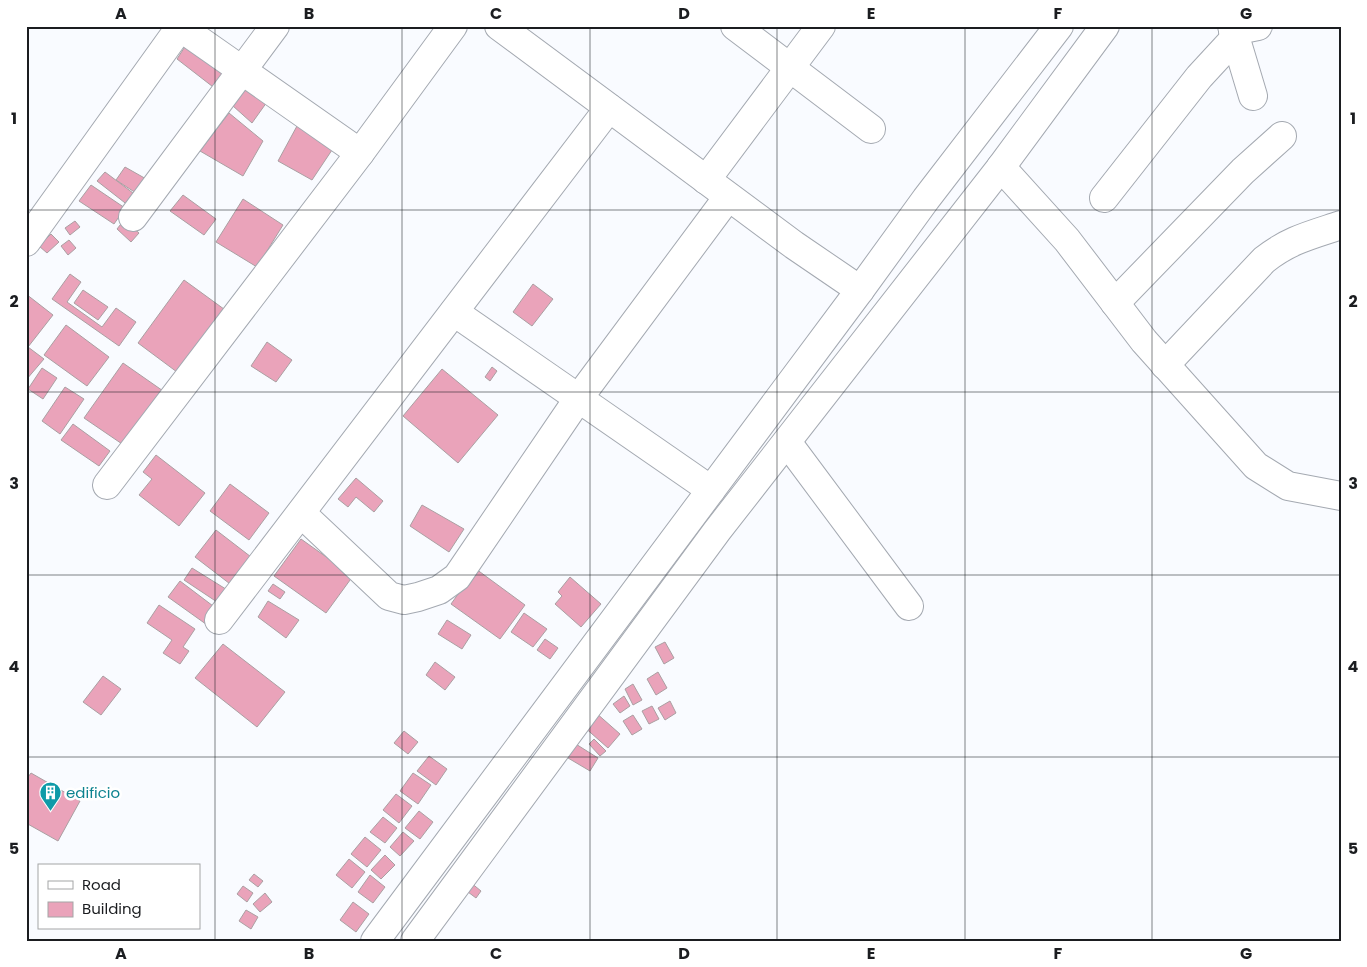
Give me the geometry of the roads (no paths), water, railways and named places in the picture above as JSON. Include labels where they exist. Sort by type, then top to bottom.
[{"type":"street","points":[[26,242],[180,26],[360,153]]},
{"type":"street","points":[[133,217],[275,26]]},
{"type":"street","points":[[107,484],[360,153],[453,26]]},
{"type":"street","points":[[499,26],[728,197],[860,290]]},
{"type":"street","points":[[735,26],[871,129]]},
{"type":"street","points":[[706,180],[821,26]]},
{"type":"street","points":[[378,940],[694,538],[788,442],[942,211],[995,149],[1059,26]]},
{"type":"street","points":[[415,941],[694,538],[711,490],[860,290],[942,211],[1105,26]]},
{"type":"street","points":[[1240,30],[1253,96]]},
{"type":"street","points":[[1104,198],[1194,84],[1240,30]]},
{"type":"street","points":[[219,620],[609,108]]},
{"type":"street","points":[[1115,303],[1243,171],[1282,136]]},
{"type":"street","points":[[995,149],[1144,341],[1256,466],[1288,486],[1341,496]]},
{"type":"street","points":[[301,513],[389,596],[404,600],[439,590],[457,576],[578,399],[728,197]]},
{"type":"street","points":[[1165,365],[1272,255],[1294,241],[1341,225]]},
{"type":"street","points":[[454,312],[711,490]]},
{"type":"street","points":[[788,442],[909,606]]},
{"type":"place","name":"edificio","points":[[50,812]]}]
